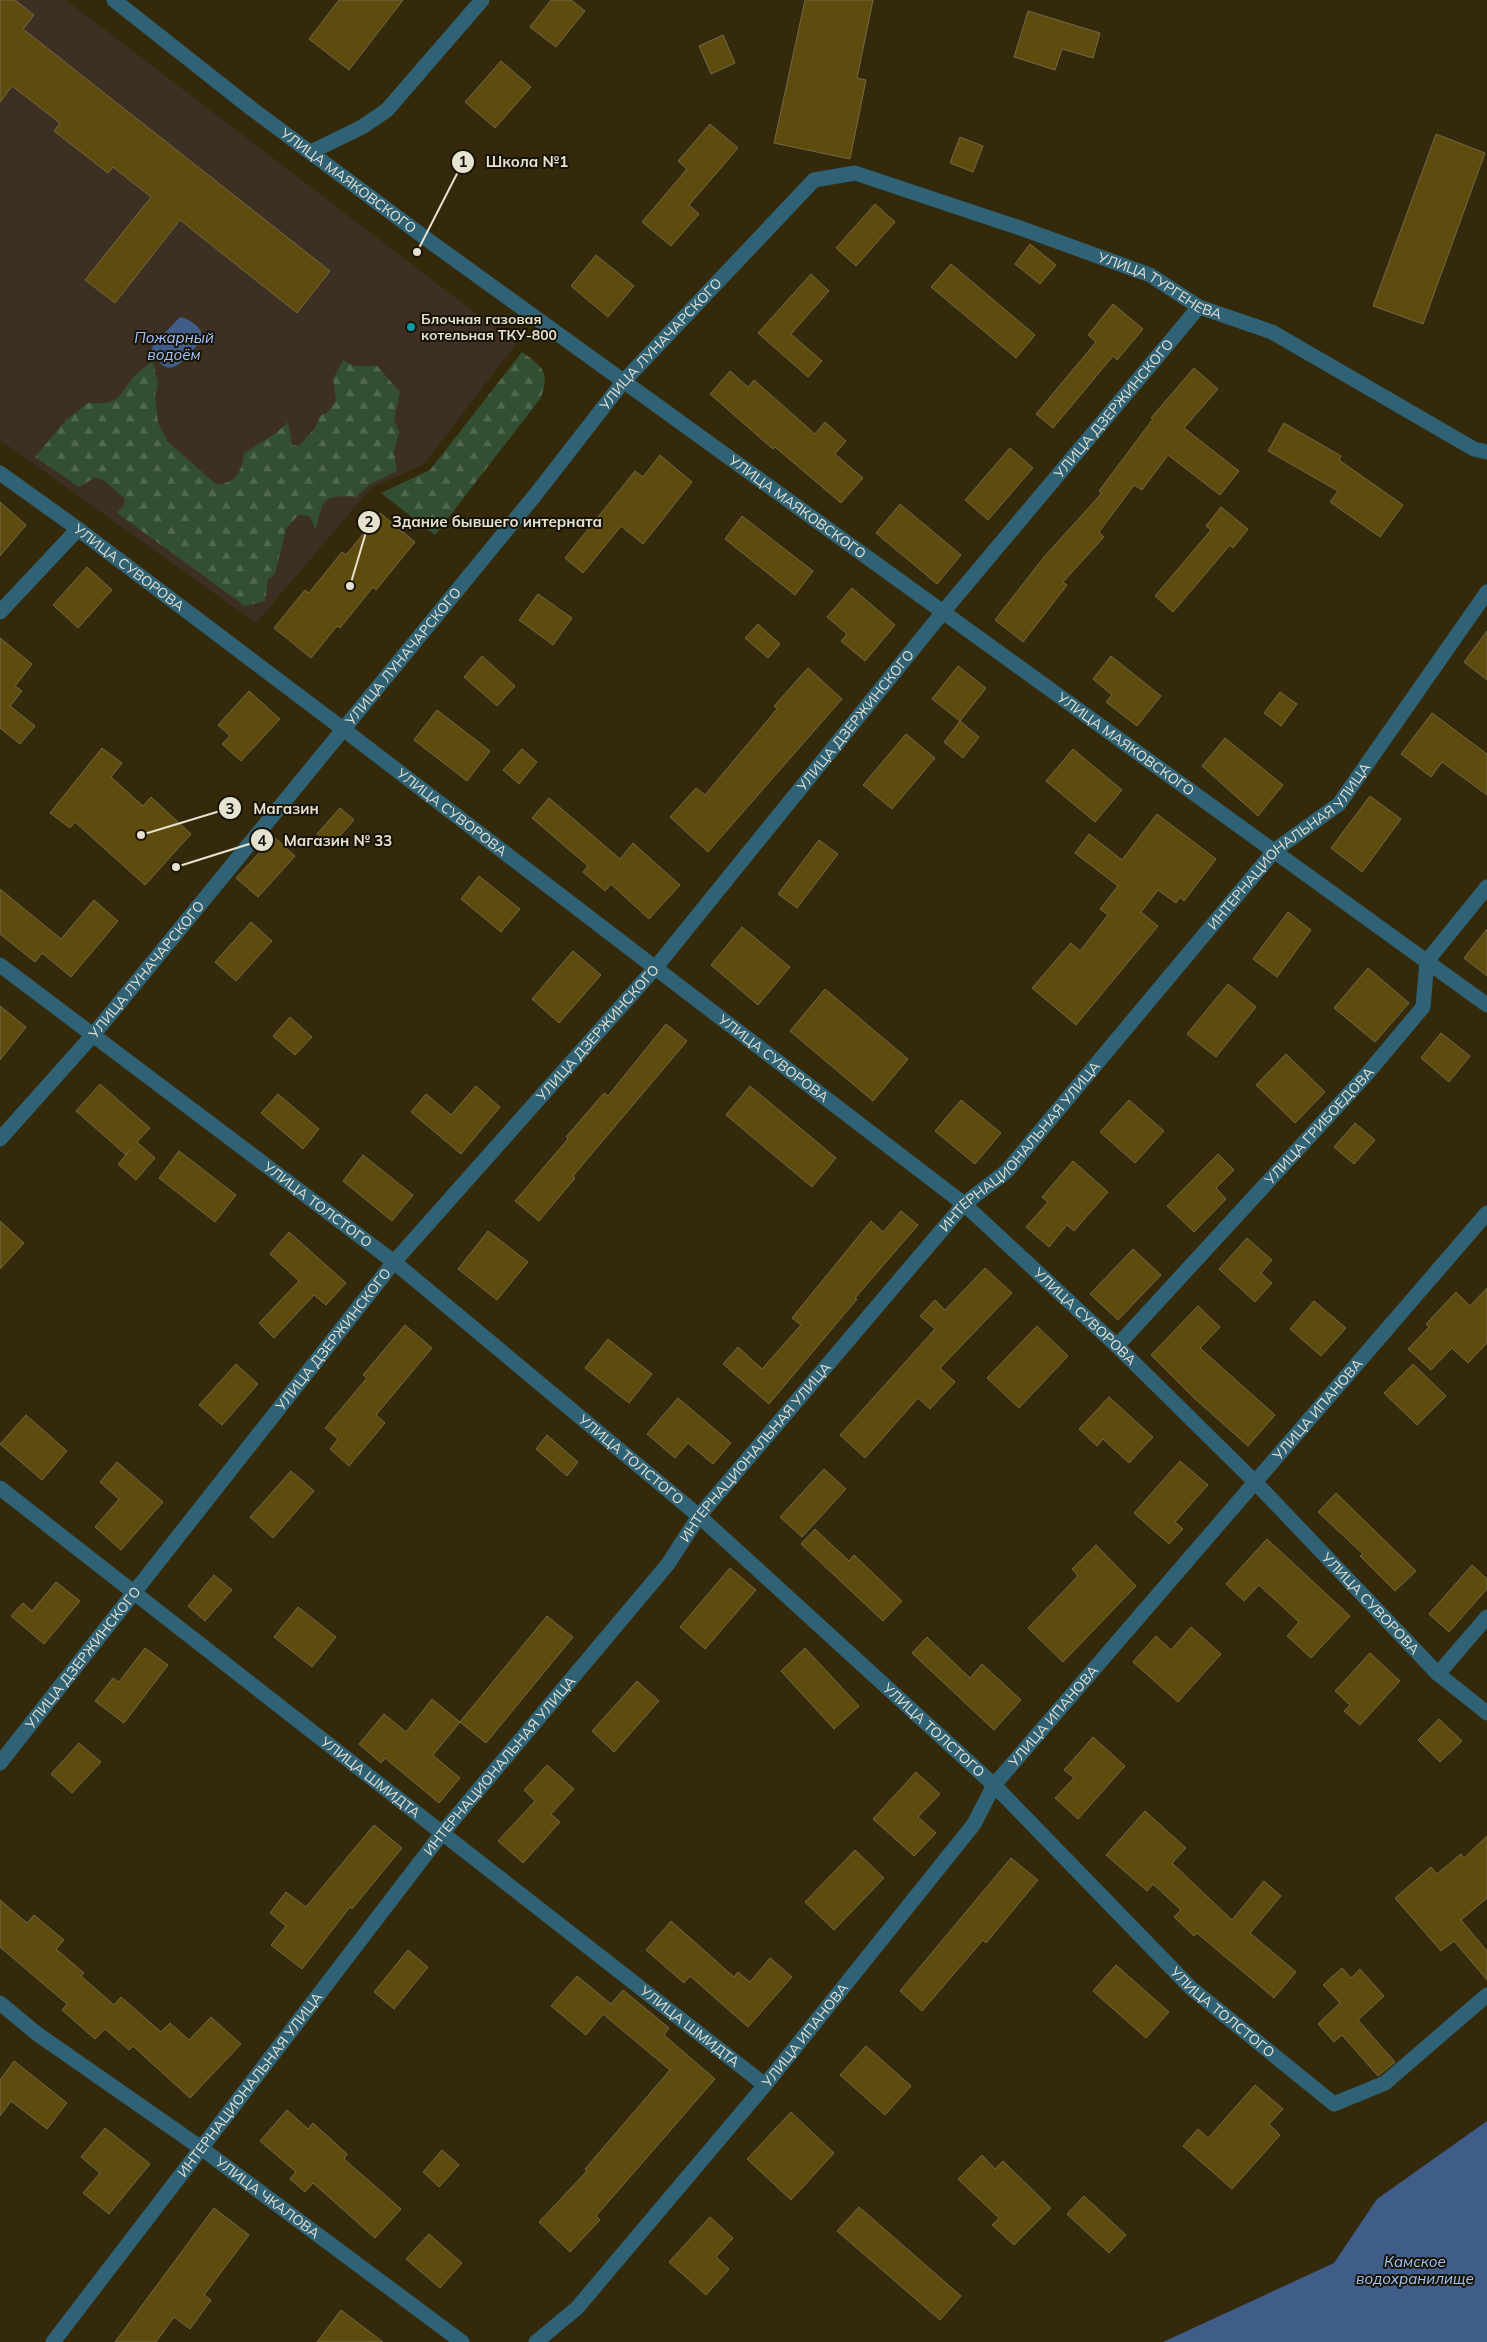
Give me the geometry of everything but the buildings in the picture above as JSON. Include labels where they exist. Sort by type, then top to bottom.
[{"type":"street","name":"УЛИЦА МАЯКОВСКОГО","points":[[114,0],[252,109],[623,382],[1275,850],[1487,1005]]},
{"type":"street","points":[[311,152],[362,127],[387,110],[482,0]]},
{"type":"street","name":"УЛИЦА ТУРГЕНЕВА","points":[[814,180],[855,173],[1023,229],[1150,275],[1199,306],[1272,332],[1474,448],[1487,452]]},
{"type":"street","name":"УЛИЦА ЛУНАЧАРСКОГО","points":[[0,1139],[92,1035],[541,487],[623,382],[814,180]]},
{"type":"street","name":"УЛИЦА ДЗЕРЖИНСКОГО","points":[[0,1763],[394,1262],[656,967],[943,612],[1199,306]]},
{"type":"street","name":"УЛИЦА СУВОРОВА","points":[[0,473],[78,529],[343,729],[964,1204],[1117,1346],[1256,1483],[1438,1674],[1487,1713]]},
{"type":"street","points":[[0,612],[78,529]]},
{"type":"street","name":"ИНТЕРНАЦИОНАЛЬНАЯ УЛИЦА","points":[[53,2342],[443,1832],[668,1564],[699,1516],[964,1204],[1007,1171],[1275,850],[1339,804],[1487,592]]},
{"type":"street","points":[[1427,961],[1487,886]]},
{"type":"street","name":"УЛИЦА ГРИБОЕДОВА","points":[[1117,1346],[1366,1075],[1422,1008],[1427,961]]},
{"type":"street","name":"УЛИЦА ТОЛСТОГО","points":[[0,965],[394,1262],[699,1516],[994,1785],[1191,1988],[1334,2104],[1385,2083],[1487,1995]]},
{"type":"street","name":"УЛИЦА ИПАНОВА","points":[[536,2342],[577,2308],[765,2085],[974,1824],[994,1785],[1487,1213]]},
{"type":"street","name":"УЛИЦА ШМИДТА","points":[[0,1488],[765,2085]]},
{"type":"street","points":[[1438,1674],[1487,1616]]},
{"type":"street","name":"УЛИЦА ЧКАЛОВА","points":[[0,2003],[36,2033],[201,2148],[462,2342]]},
{"type":"shaded area","points":[[0,0],[66,0],[516,344],[423,465],[371,488],[256,623],[0,440]]},
{"type":"green space","points":[[522,352],[543,371],[545,383],[540,399],[435,535],[381,493],[430,470]]},
{"type":"green space","points":[[343,360],[354,366],[377,366],[400,392],[394,420],[399,432],[394,452],[397,471],[369,485],[356,497],[330,498],[326,501],[320,512],[316,530],[309,516],[298,515],[286,529],[275,574],[268,579],[265,601],[245,606],[117,513],[124,505],[124,498],[103,480],[96,477],[79,487],[35,457],[66,420],[88,403],[106,403],[115,400],[134,376],[153,361],[158,384],[155,396],[158,423],[168,442],[216,484],[223,484],[233,479],[240,471],[244,453],[276,433],[288,422],[292,445],[299,446],[315,428],[320,416],[328,412],[336,401],[333,379]]},
{"type":"water","name":"Пожарный водоём","points":[[180,317],[197,326],[202,336],[199,343],[186,358],[171,368],[166,367],[156,359],[151,351],[154,344]]},
{"type":"water","name":"Камское водохранилище","points":[[1487,2121],[1487,2342],[1163,2342],[1334,2263],[1377,2199]]},
{"type":"place","name":"Школа №1","points":[[417,252]]},
{"type":"place","name":"Блочная газовая котельная ТКУ-800","points":[[411,327]]},
{"type":"place","name":"Здание бывшего интерната","points":[[350,586]]},
{"type":"place","name":"Магазин","points":[[141,835]]},
{"type":"place","name":"Магазин № 33","points":[[176,867]]}]
